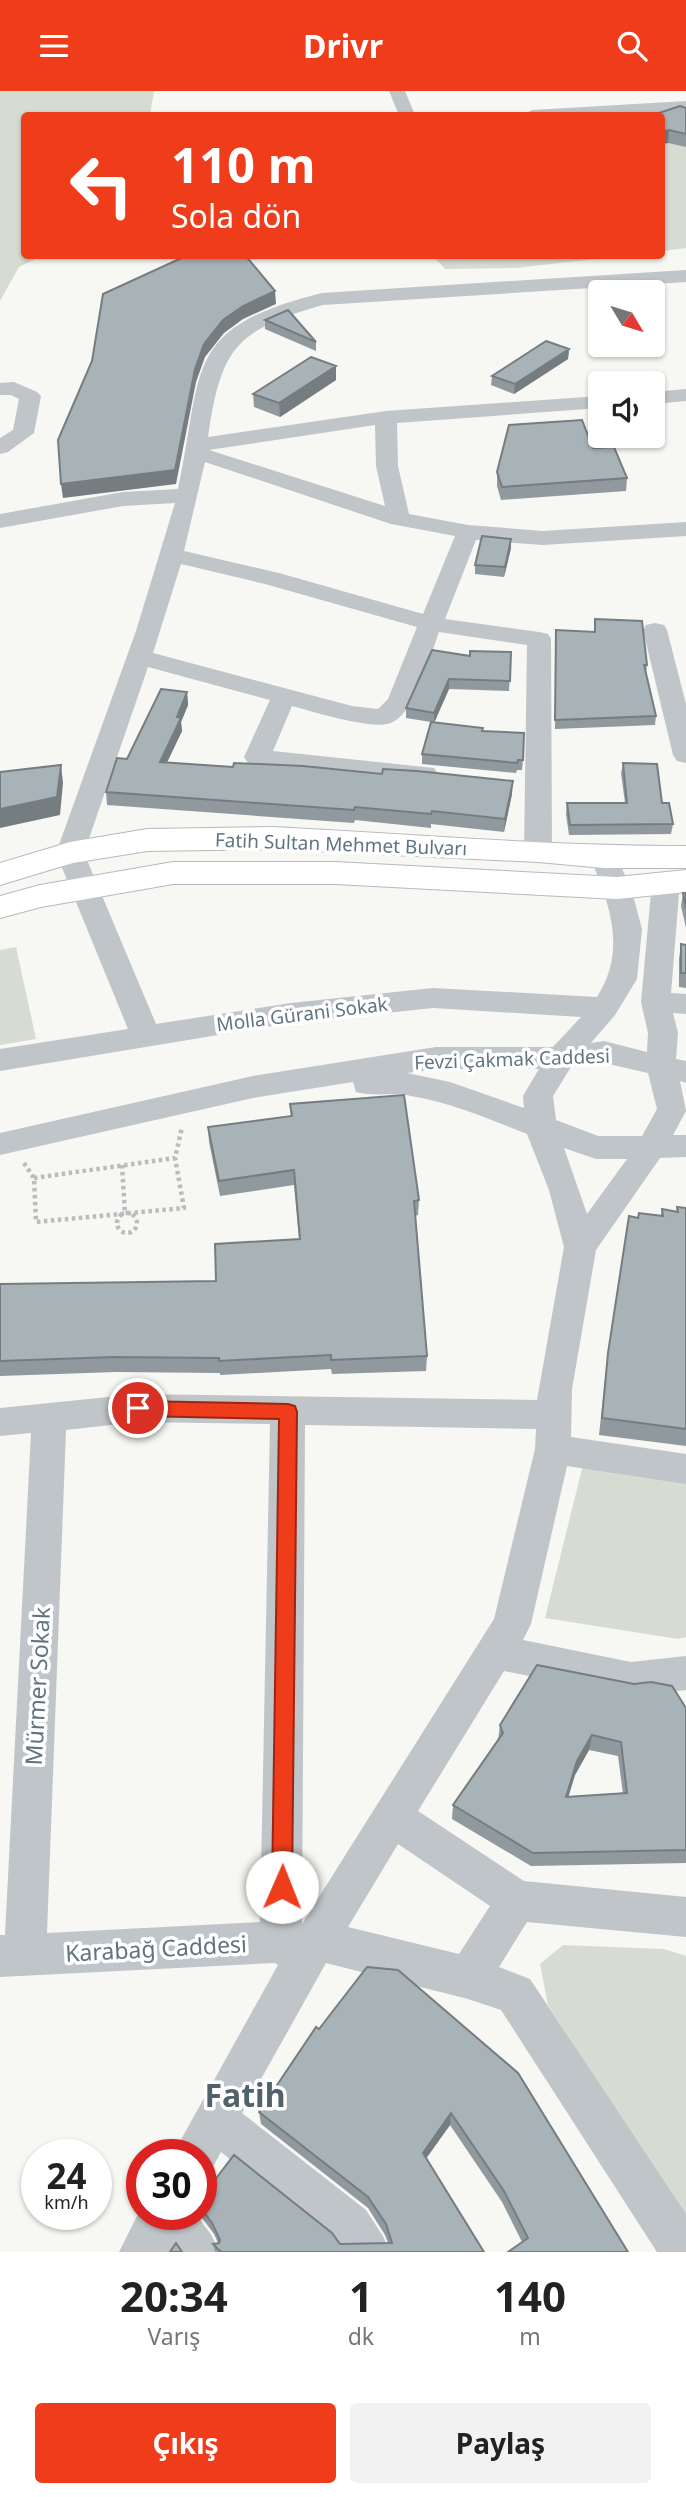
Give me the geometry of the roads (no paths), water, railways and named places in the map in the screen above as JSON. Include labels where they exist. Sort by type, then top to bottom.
[{"type":"main road","name":"Fatih Sultan Mehmet Bulvarı","points":[[0,874],[70,853],[147,840],[273,838],[538,851],[604,857],[679,873]]},
{"type":"main road","name":"Fatih Sultan Mehmet Bulvarı","points":[[0,907],[173,873],[335,873],[617,888],[679,873]]},
{"type":"street","points":[[397,91],[406,112]]},
{"type":"street","points":[[533,111],[686,106]]},
{"type":"street","points":[[146,1036],[70,853],[139,657],[188,495],[208,383],[220,352],[238,334],[273,313],[322,299],[686,276]]},
{"type":"street","points":[[0,389],[14,388],[30,396],[23,433],[0,447]]},
{"type":"street","points":[[665,397],[686,395]]},
{"type":"street","points":[[197,449],[386,417],[588,403]]},
{"type":"street","points":[[386,417],[387,466],[399,519]]},
{"type":"street","points":[[197,449],[399,519],[468,532],[543,538],[686,529]]},
{"type":"street","points":[[0,521],[123,499],[188,495]]},
{"type":"street","points":[[139,657],[351,714],[384,717],[399,702],[468,532]]},
{"type":"street","points":[[170,555],[271,578],[432,624],[538,639],[538,851]]},
{"type":"street","points":[[654,630],[686,755]]},
{"type":"street","points":[[284,696],[257,757],[444,776]]},
{"type":"street","points":[[511,783],[538,786]]},
{"type":"street","points":[[367,2252],[350,2226],[205,2137],[301,1947],[393,1817],[512,1624],[553,1432],[555,1389],[580,1247],[565,1190],[541,1129],[538,1096],[561,1058],[605,1008],[623,979],[628,929],[617,888],[604,857]]},
{"type":"street","points":[[580,1247],[620,1197],[672,1109],[674,1068],[656,1002],[679,873]]},
{"type":"street","name":"Molla Gürani Sokak","points":[[0,1060],[291,1013],[433,998],[605,1008]]},
{"type":"street","points":[[656,1002],[686,1004]]},
{"type":"street","name":"Fevzi Çakmak Caddesi","points":[[10,1150],[253,1087],[436,1058],[561,1058],[604,1052],[674,1068]]},
{"type":"street","name":"Fevzi Çakmak Caddesi","points":[[253,1087],[402,1083],[479,1103],[596,1148],[686,1146]]},
{"type":"street","points":[[0,1423],[138,1408],[288,1412],[553,1432],[686,1469]]},
{"type":"street","points":[[288,1412],[301,1947]]},
{"type":"street","name":"Mürmer Sokak","points":[[13,1956],[49,1417]]},
{"type":"street","points":[[495,1652],[631,1679],[684,1677]]},
{"type":"street","points":[[393,1817],[517,1901],[686,1917]]},
{"type":"street","points":[[468,1978],[517,1901]]},
{"type":"street","name":"Karabağ Caddesi","points":[[13,1956],[301,1947],[468,1978],[515,1994],[684,2252]]},
{"type":"street","points":[[142,2252],[154,2230]]},
{"type":"street","points":[[180,2230],[196,2252]]},
{"type":"district","name":"Fatih","points":[[245,2094]]}]
